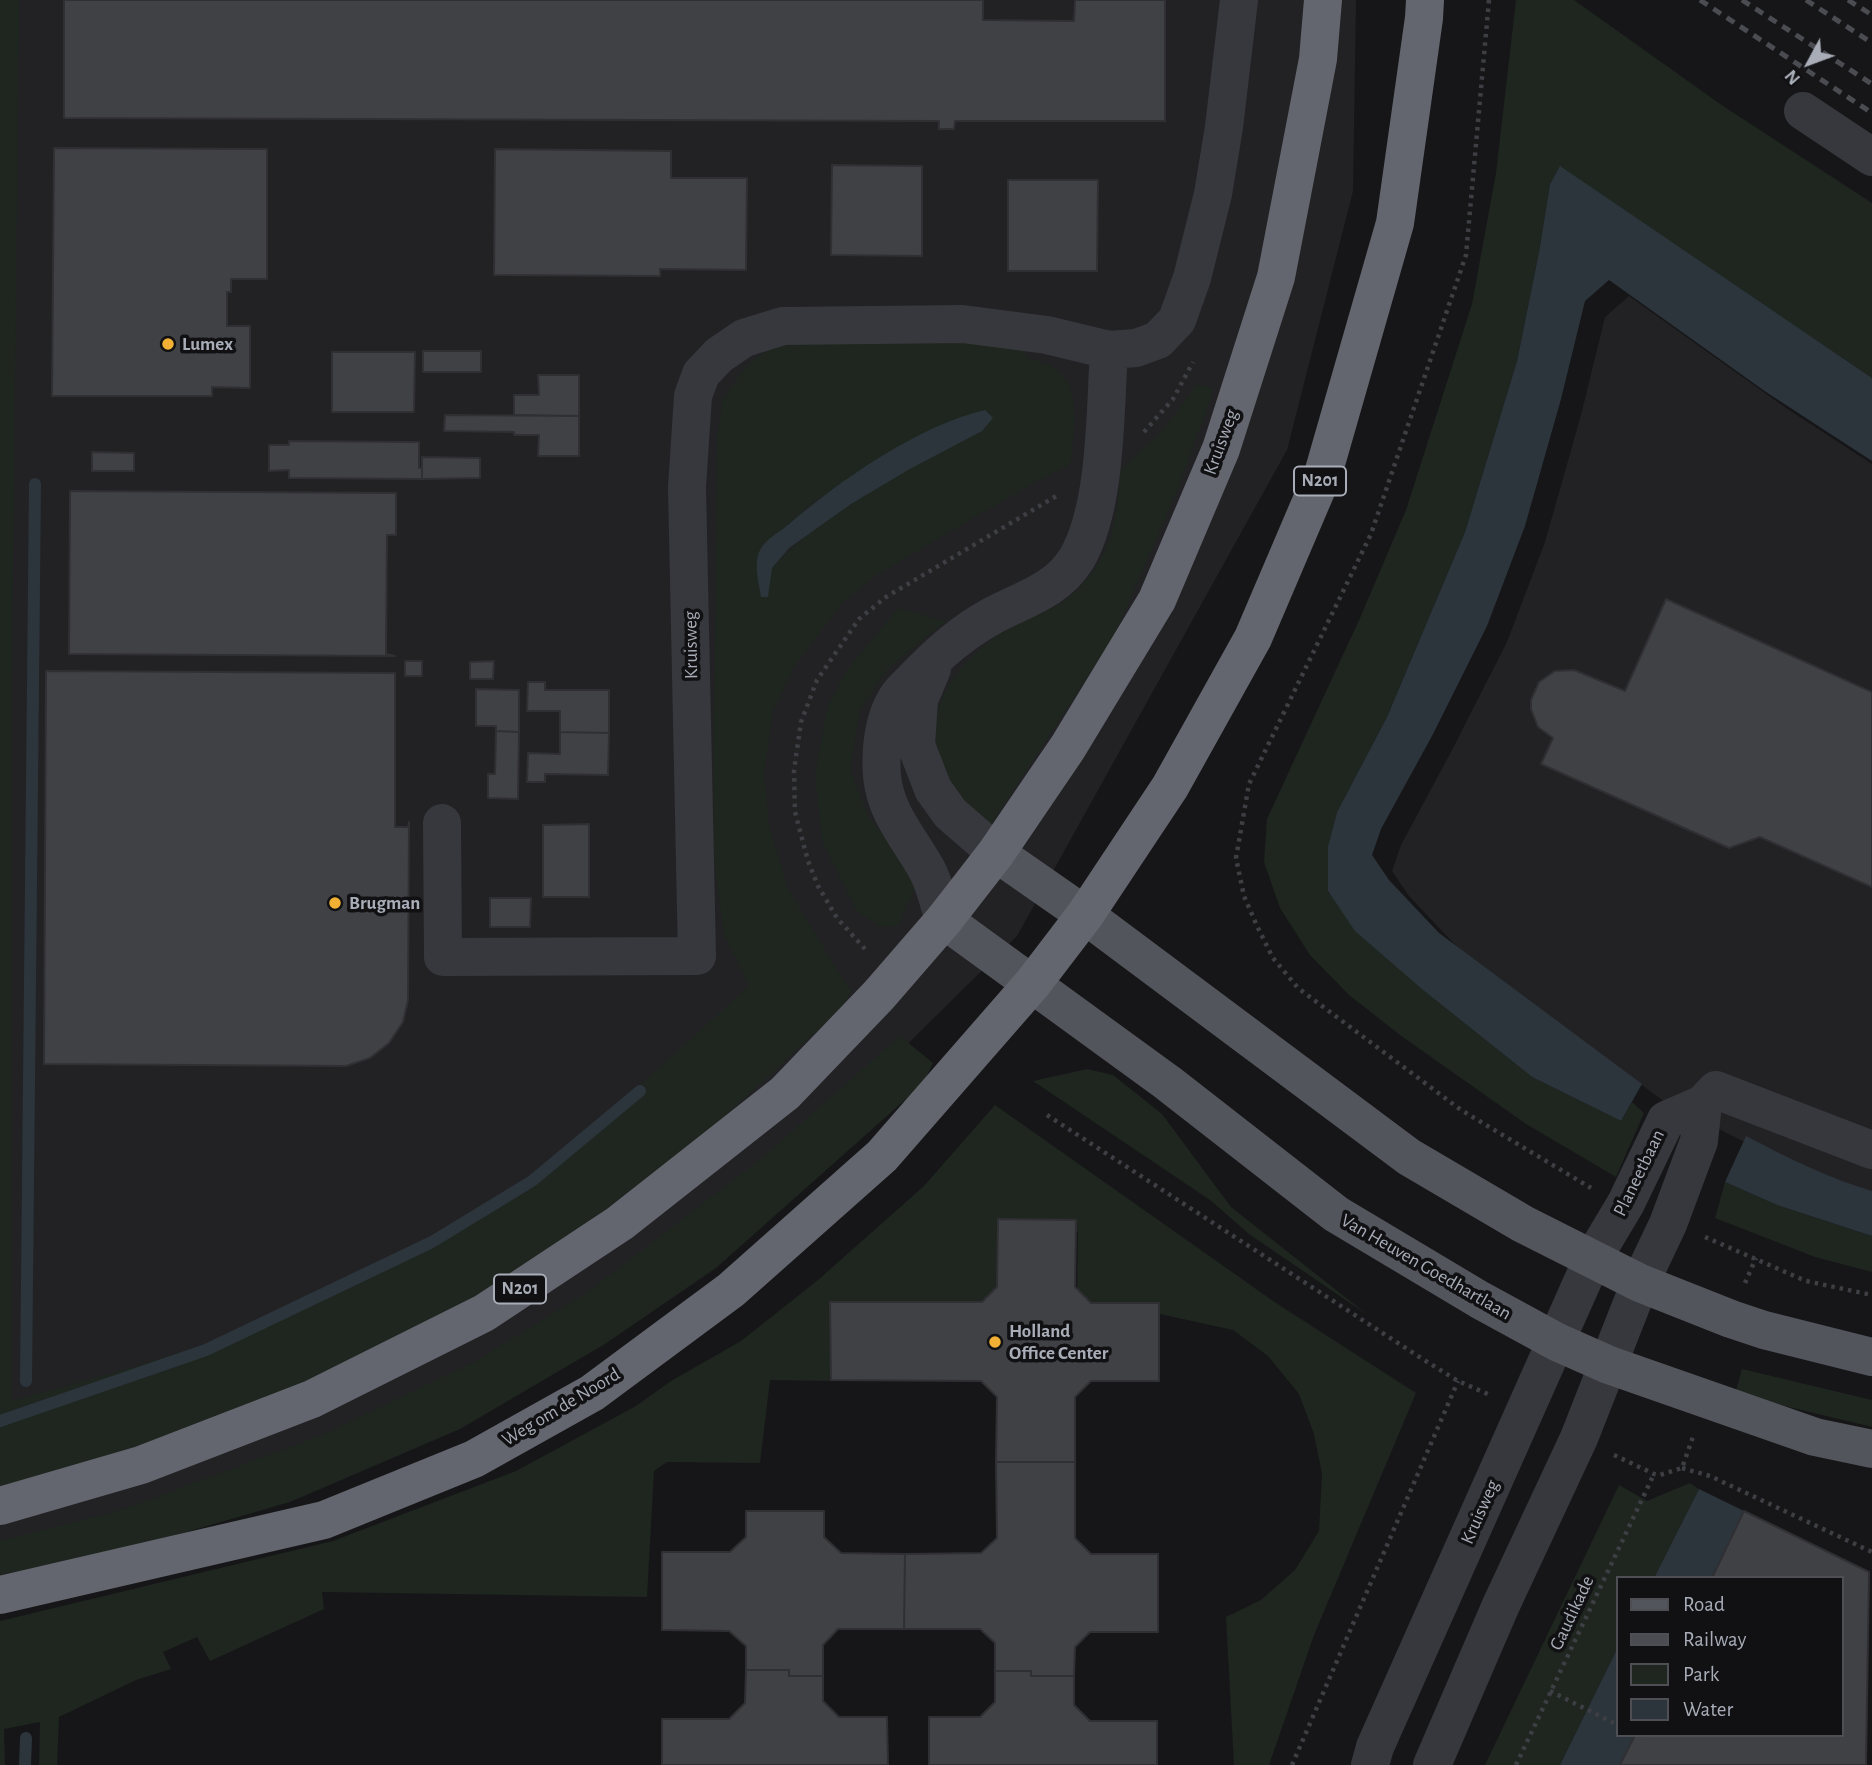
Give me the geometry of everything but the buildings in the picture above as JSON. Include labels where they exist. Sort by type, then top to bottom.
[{"type":"highway","name":"Kruisweg","points":[[996,853],[1068,747],[1157,600],[1221,449],[1276,277],[1318,59],[1323,0]]},
{"type":"highway","name":"N201","points":[[1033,983],[1085,915],[1170,787],[1253,638],[1323,474],[1395,223],[1425,0]]},
{"type":"highway","name":"N201","points":[[0,1506],[141,1465],[312,1399],[484,1313],[620,1223],[785,1093],[879,995],[944,920],[996,853]]},
{"type":"highway","name":"Weg om de Noord","points":[[0,1595],[324,1520],[474,1459],[592,1393],[732,1290],[882,1156],[1033,983]]},
{"type":"main road","points":[[996,853],[1085,915],[1409,1157],[1523,1224],[1640,1283],[1764,1330],[1872,1357]]},
{"type":"main road","name":"Van Heuven Goedhartlaan","points":[[944,920],[1168,1083],[1336,1214],[1480,1300],[1557,1342],[1609,1365],[1815,1437],[1872,1449]]},
{"type":"street","name":"Kruisweg","points":[[442,823],[443,957],[697,956],[687,487],[693,397],[701,374],[719,355],[744,338],[783,326],[963,324],[1046,335],[1109,350],[1136,348],[1158,340],[1177,320],[1192,278],[1213,194],[1239,0]]},
{"type":"street","points":[[1803,111],[1872,157]]},
{"type":"street","points":[[944,920],[928,872],[889,810],[882,775],[883,733],[896,698],[940,651],[984,621],[1032,598],[1059,581],[1077,558],[1088,534],[1102,469],[1109,350]]},
{"type":"street","points":[[940,651],[919,700],[916,745],[933,789],[950,813],[996,853]]},
{"type":"street","name":"Planeetbaan","points":[[1592,1260],[1626,1203],[1666,1120],[1703,1104],[1716,1090],[1872,1150]]},
{"type":"street","points":[[1432,1765],[1609,1365],[1640,1283],[1668,1224],[1699,1141],[1703,1104]]},
{"type":"street","name":"Kruisweg","points":[[1370,1765],[1375,1747],[1592,1260]]},
{"type":"path","points":[[1489,0],[1466,256],[1371,534],[1248,784],[1236,858],[1244,896],[1257,926],[1273,958],[1298,988],[1461,1110],[1586,1186],[1626,1203]]},
{"type":"path","points":[[1047,1115],[1458,1381],[1292,1765]]},
{"type":"path","points":[[1668,1224],[1743,1252],[1806,1280],[1872,1295]]},
{"type":"path","points":[[1682,1468],[1710,1476],[1872,1552]]},
{"type":"path","name":"Gaudikade","points":[[1516,1765],[1654,1474]]},
{"type":"path","points":[[1550,1691],[1616,1724]]},
{"type":"shaded area","points":[[0,0],[1356,0],[1353,191],[1287,450],[1017,936],[715,1234],[287,1479],[0,1561]]},
{"type":"shaded area","points":[[1629,296],[1786,408],[1872,464],[1872,1201],[1766,1153],[1662,1100],[1459,949],[1409,896],[1392,871],[1401,845],[1507,642],[1545,542],[1605,317]]},
{"type":"green space","points":[[0,0],[19,0],[12,676],[12,1401],[208,1343],[435,1235],[535,1173],[636,1089],[749,986],[724,934],[713,851],[717,437],[723,399],[745,367],[767,350],[807,341],[979,342],[1027,348],[1026,358],[1047,364],[1059,372],[1072,394],[1074,408],[1071,464],[1030,485],[875,576],[844,601],[794,667],[773,712],[764,772],[769,825],[788,889],[851,992],[841,1009],[712,1128],[590,1228],[470,1305],[282,1394],[139,1451],[0,1487]],"holes":[[[908,441],[907,470],[819,526],[772,568],[761,547],[817,500]]]},
{"type":"green space","points":[[1516,0],[1574,0],[1723,106],[1872,203],[1872,378],[1560,167],[1550,184],[1517,361],[1465,532],[1387,717],[1337,812],[1328,846],[1328,892],[1423,990],[1532,1077],[1621,1121],[1632,1102],[1644,1113],[1616,1177],[1526,1124],[1400,1035],[1349,995],[1310,955],[1280,908],[1264,862],[1267,819],[1360,618],[1406,510],[1472,304],[1496,173]]},
{"type":"green space","points":[[1197,384],[1214,389],[1179,486],[1114,636],[986,832],[956,797],[938,749],[936,723],[939,706],[946,691],[967,662],[993,639],[1057,605],[1083,584],[1101,558],[1112,531],[1118,502],[1120,471],[1163,430]]},
{"type":"green space","points":[[898,608],[946,621],[887,669],[860,710],[850,770],[868,816],[899,853],[916,886],[898,926],[881,927],[856,910],[822,841],[815,774],[828,706],[846,671]]},
{"type":"green space","points":[[900,1036],[933,1063],[923,1084],[716,1268],[605,1344],[460,1429],[290,1502],[135,1547],[0,1575],[0,1541],[124,1509],[322,1435],[476,1361],[589,1291],[762,1158]]},
{"type":"green space","points":[[1087,1069],[1113,1075],[1162,1114],[1231,1207],[1369,1316],[1249,1234],[1210,1200],[1033,1081]]},
{"type":"green space","points":[[995,1105],[1276,1303],[1416,1393],[1314,1635],[1269,1765],[1234,1765],[1226,1617],[1261,1600],[1295,1570],[1319,1531],[1322,1474],[1314,1434],[1299,1394],[1268,1356],[1233,1330],[1160,1314],[1095,1312],[1077,1292],[1078,1232],[1002,1229],[1000,1296],[980,1313],[836,1309],[833,1381],[770,1380],[760,1463],[667,1462],[654,1471],[647,1597],[322,1592],[324,1609],[210,1661],[197,1637],[163,1652],[171,1669],[136,1680],[59,1717],[57,1765],[39,1765],[40,1722],[4,1729],[5,1765],[0,1765],[0,1621],[333,1541],[516,1471],[636,1406],[671,1381],[741,1341],[818,1280],[924,1186]]},
{"type":"green space","points":[[1725,1182],[1777,1205],[1872,1236],[1872,1272],[1815,1257],[1715,1218]]},
{"type":"green space","points":[[1742,1369],[1872,1400],[1872,1427],[1735,1394]]},
{"type":"green space","points":[[1690,1483],[1699,1489],[1655,1576],[1616,1576],[1616,1651],[1560,1765],[1485,1765],[1619,1485],[1647,1501]]},
{"type":"water","points":[[1560,166],[1872,378],[1872,461],[1766,392],[1609,280],[1585,301],[1525,526],[1487,626],[1432,736],[1381,829],[1372,855],[1389,880],[1439,933],[1642,1084],[1621,1121],[1532,1077],[1423,990],[1355,931],[1328,891],[1328,846],[1337,812],[1387,717],[1465,532],[1517,361],[1550,184]]},
{"type":"water","points":[[985,410],[993,418],[982,431],[851,504],[789,548],[772,568],[768,597],[761,597],[757,562],[762,546],[769,540],[855,473],[907,441],[960,417]]},
{"type":"water","points":[[1746,1136],[1823,1173],[1872,1191],[1872,1236],[1777,1205],[1725,1182]]},
{"type":"water","points":[[1699,1489],[1744,1511],[1713,1576],[1655,1576]]},
{"type":"water","points":[[1616,1651],[1616,1737],[1634,1737],[1620,1765],[1560,1765]]},
{"type":"waterway","points":[[26,1381],[35,484]]},
{"type":"waterway","points":[[0,1421],[206,1350],[432,1242],[532,1181],[640,1091]]},
{"type":"waterway","points":[[25,1765],[26,1738]]},
{"type":"railway","points":[[1700,0],[1872,113]]},
{"type":"railway","points":[[1742,0],[1872,84]]},
{"type":"railway","points":[[1806,0],[1872,43]]},
{"type":"railway","points":[[1848,0],[1872,15]]},
{"type":"place","name":"Lumex","points":[[168,344]]},
{"type":"place","name":"Brugman","points":[[335,903]]},
{"type":"place","name":"Holland Office Center","points":[[995,1342]]}]
